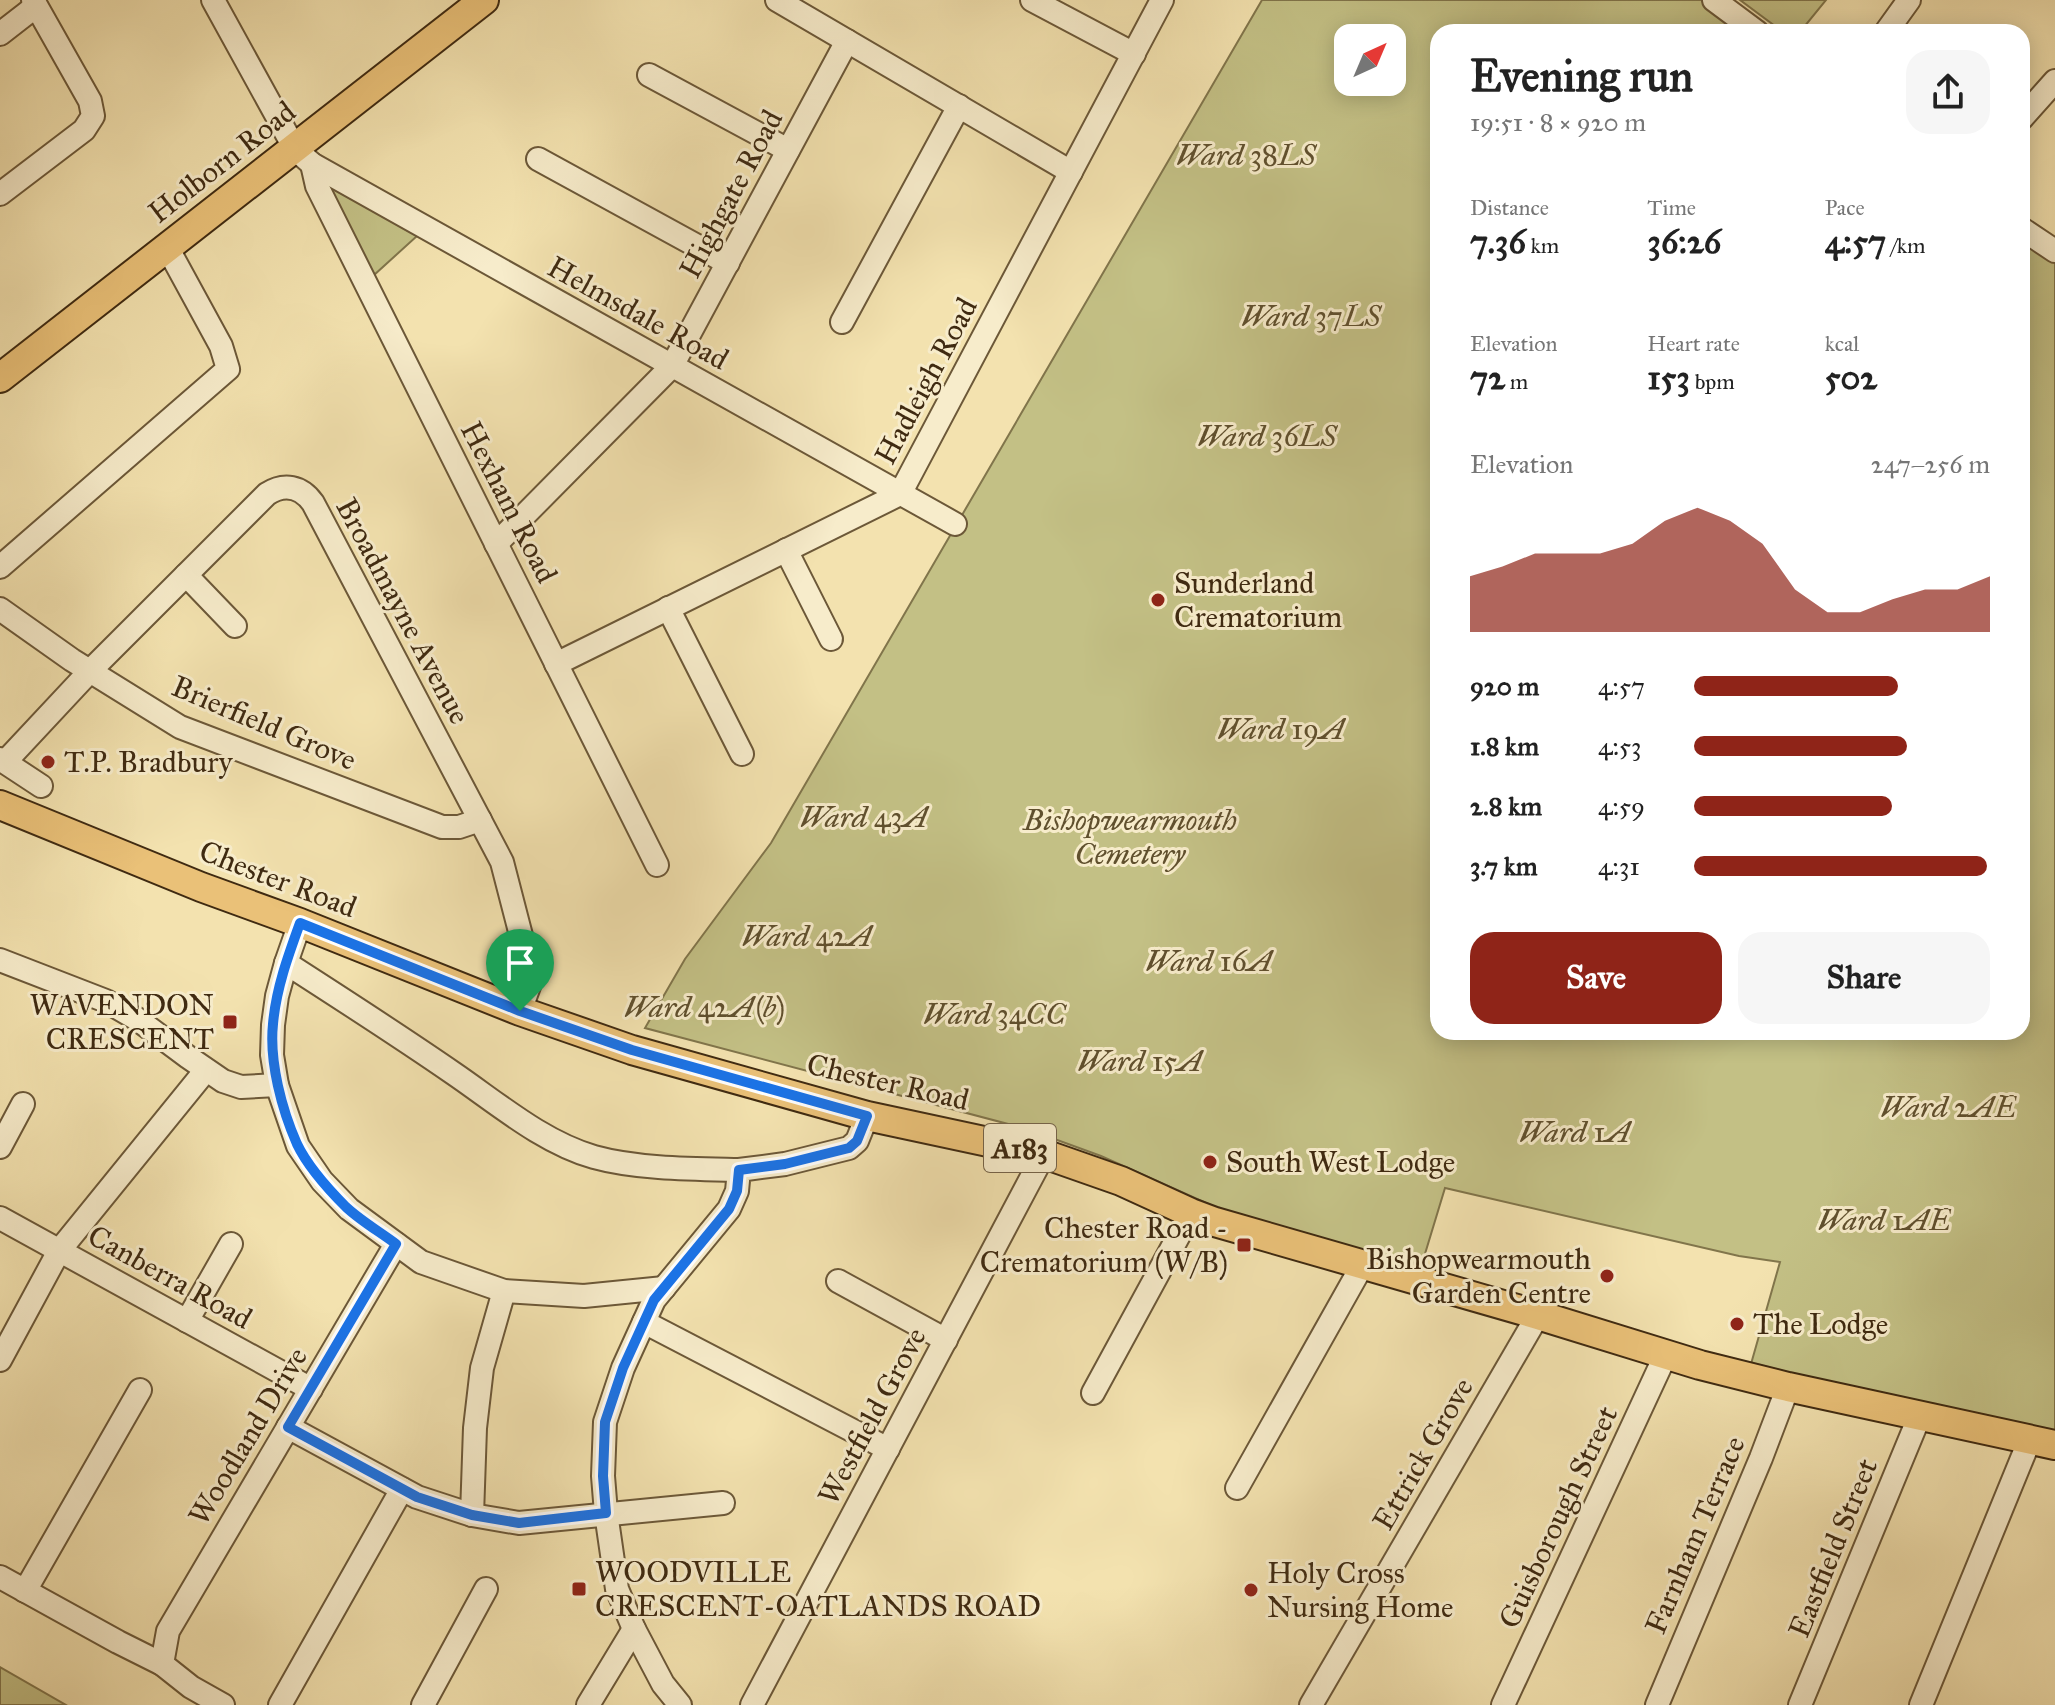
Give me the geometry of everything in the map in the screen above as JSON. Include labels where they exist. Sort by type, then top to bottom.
[{"type":"main road","name":"Holborn Road","points":[[4,365],[167,247],[304,156],[484,0]]},
{"type":"main road","name":"Chester Road","points":[[0,805],[520,1011],[632,1050],[867,1116],[1044,1154],[1121,1181],[1215,1222],[1666,1354],[1788,1387],[2043,1442]]},
{"type":"street","name":"Hexham Road","points":[[213,0],[304,156],[657,865]]},
{"type":"street","points":[[777,0],[1071,172]]},
{"type":"street","points":[[1032,0],[1134,54]]},
{"type":"street","name":"Hadleigh Road","points":[[556,664],[900,494],[1162,0]]},
{"type":"street","points":[[1714,0],[1746,24]]},
{"type":"street","points":[[1892,24],[1909,0]]},
{"type":"street","points":[[0,34],[35,3],[90,101],[93,116],[84,130],[0,194]]},
{"type":"street","name":"Highgate Road","points":[[496,544],[672,366],[847,41]]},
{"type":"street","points":[[649,75],[788,150]]},
{"type":"street","points":[[2030,109],[2055,81]]},
{"type":"street","points":[[842,322],[959,106]]},
{"type":"street","name":"Helmsdale Road","points":[[304,156],[955,524]]},
{"type":"street","points":[[538,159],[728,263]]},
{"type":"street","points":[[2030,234],[2055,251]]},
{"type":"street","points":[[0,567],[228,369],[221,346],[167,247]]},
{"type":"street","name":"Broadmayne Avenue","points":[[93,667],[267,494],[279,487],[286,487],[308,496],[502,862],[532,978],[520,1011]]},
{"type":"street","points":[[786,550],[831,639]]},
{"type":"street","points":[[186,575],[235,626]]},
{"type":"street","points":[[668,608],[742,754]]},
{"type":"street","name":"Brierfield Grove","points":[[0,609],[93,667],[180,727],[442,827],[459,827],[480,820]]},
{"type":"street","points":[[41,786],[2,761],[93,667]]},
{"type":"street","points":[[300,923],[277,996],[272,1055],[277,1085],[298,1146],[322,1181],[349,1209],[421,1262],[504,1291],[584,1296],[664,1288]]},
{"type":"street","points":[[0,960],[106,1001],[137,1019],[223,1081],[241,1087],[277,1085]]},
{"type":"street","points":[[286,963],[536,1129],[565,1146],[594,1157],[683,1169],[739,1170],[785,1164],[849,1148],[857,1141],[867,1116]]},
{"type":"street","points":[[0,1360],[59,1251],[206,1070]]},
{"type":"street","points":[[0,1147],[23,1104]]},
{"type":"street","name":"Westfield Grove","points":[[752,1705],[1044,1154]]},
{"type":"street","points":[[680,1705],[663,1684],[617,1589],[603,1476],[605,1422],[623,1368],[654,1300],[733,1203],[739,1170]]},
{"type":"street","points":[[1093,1393],[1191,1213]]},
{"type":"street","name":"Canberra Road","points":[[0,1218],[311,1389]]},
{"type":"street","points":[[187,1321],[231,1244]]},
{"type":"street","name":"Woodland Drive","points":[[162,1664],[168,1631],[396,1244]]},
{"type":"street","points":[[1237,1488],[1363,1264]]},
{"type":"street","points":[[838,1281],[946,1340]]},
{"type":"street","points":[[472,1515],[475,1428],[482,1368],[504,1291]]},
{"type":"street","name":"Ettrick Grove","points":[[1313,1704],[1538,1315]]},
{"type":"street","points":[[644,1322],[888,1449]]},
{"type":"street","name":"Guisborough Street","points":[[1503,1705],[1666,1354]]},
{"type":"street","name":"Farnham Terrace","points":[[1657,1705],[1788,1387]]},
{"type":"street","points":[[25,1591],[140,1390]]},
{"type":"street","name":"Eastfield Street","points":[[1800,1705],[1920,1415]]},
{"type":"street","points":[[288,1427],[417,1497],[472,1515],[519,1523],[723,1503]]},
{"type":"street","points":[[1921,1705],[2043,1442]]},
{"type":"street","points":[[280,1705],[402,1489]]},
{"type":"street","points":[[0,1577],[162,1664],[191,1687],[223,1705]]},
{"type":"street","points":[[423,1705],[486,1589]]},
{"type":"street","points":[[588,1705],[634,1629]]},
{"type":"green space","name":"Bishopwearmouth Cemetery","points":[[1262,0],[1713,0],[1748,24],[1430,24],[1430,1040],[2030,1040],[2030,234],[2055,249],[2055,1432],[1751,1364],[1780,1262],[1739,1256],[1445,1188],[1421,1267],[1233,1215],[1101,1156],[1027,1129],[645,1028],[685,959],[771,843]]},
{"type":"green space","points":[[1740,0],[1826,0],[1806,24],[1772,24]]},
{"type":"green space","points":[[330,187],[417,236],[374,275]]},
{"type":"green space","points":[[0,1667],[66,1705],[0,1705]]},
{"type":"place","name":"Sunderland Crematorium","points":[[1158,600]]},
{"type":"place","name":"T.P. Bradbury","points":[[48,762]]},
{"type":"place","name":"WAVENDON CRESCENT","points":[[230,1022]]},
{"type":"place","name":"South West Lodge","points":[[1210,1162]]},
{"type":"place","name":"Chester Road - Crematorium (W/B)","points":[[1244,1245]]},
{"type":"place","name":"Bishopwearmouth Garden Centre","points":[[1607,1276]]},
{"type":"place","name":"The Lodge","points":[[1737,1324]]},
{"type":"place","name":"WOODVILLE CRESCENT-OATLANDS ROAD","points":[[579,1589]]},
{"type":"place","name":"Holy Cross Nursing Home","points":[[1251,1590]]},
{"type":"route","points":[[300,923],[520,1011],[632,1050],[867,1116],[857,1141],[849,1148],[785,1164],[739,1170],[733,1203],[654,1300],[623,1368],[605,1422],[603,1476],[606,1513],[519,1523],[472,1515],[417,1497],[288,1427],[396,1244],[349,1209],[322,1181],[298,1146],[277,1085],[272,1055],[277,996],[300,923]]},
{"type":"park label","name":"Ward 38LS","points":[[1246,155]]},
{"type":"park label","name":"Ward 37LS","points":[[1311,316]]},
{"type":"park label","name":"Ward 36LS","points":[[1267,436]]},
{"type":"park label","name":"Ward 19A","points":[[1281,729]]},
{"type":"park label","name":"Ward 43A","points":[[864,817]]},
{"type":"park label","name":"Ward 42A","points":[[807,936]]},
{"type":"park label","name":"Ward 16A","points":[[1209,961]]},
{"type":"park label","name":"Ward 42A(b)","points":[[704,1007]]},
{"type":"park label","name":"Ward 34CC","points":[[994,1014]]},
{"type":"park label","name":"Ward 15A","points":[[1140,1061]]},
{"type":"park label","name":"Ward 2AE","points":[[1948,1107]]},
{"type":"park label","name":"Ward 1A","points":[[1575,1132]]},
{"type":"park label","name":"Ward 1AE","points":[[1884,1220]]}]
